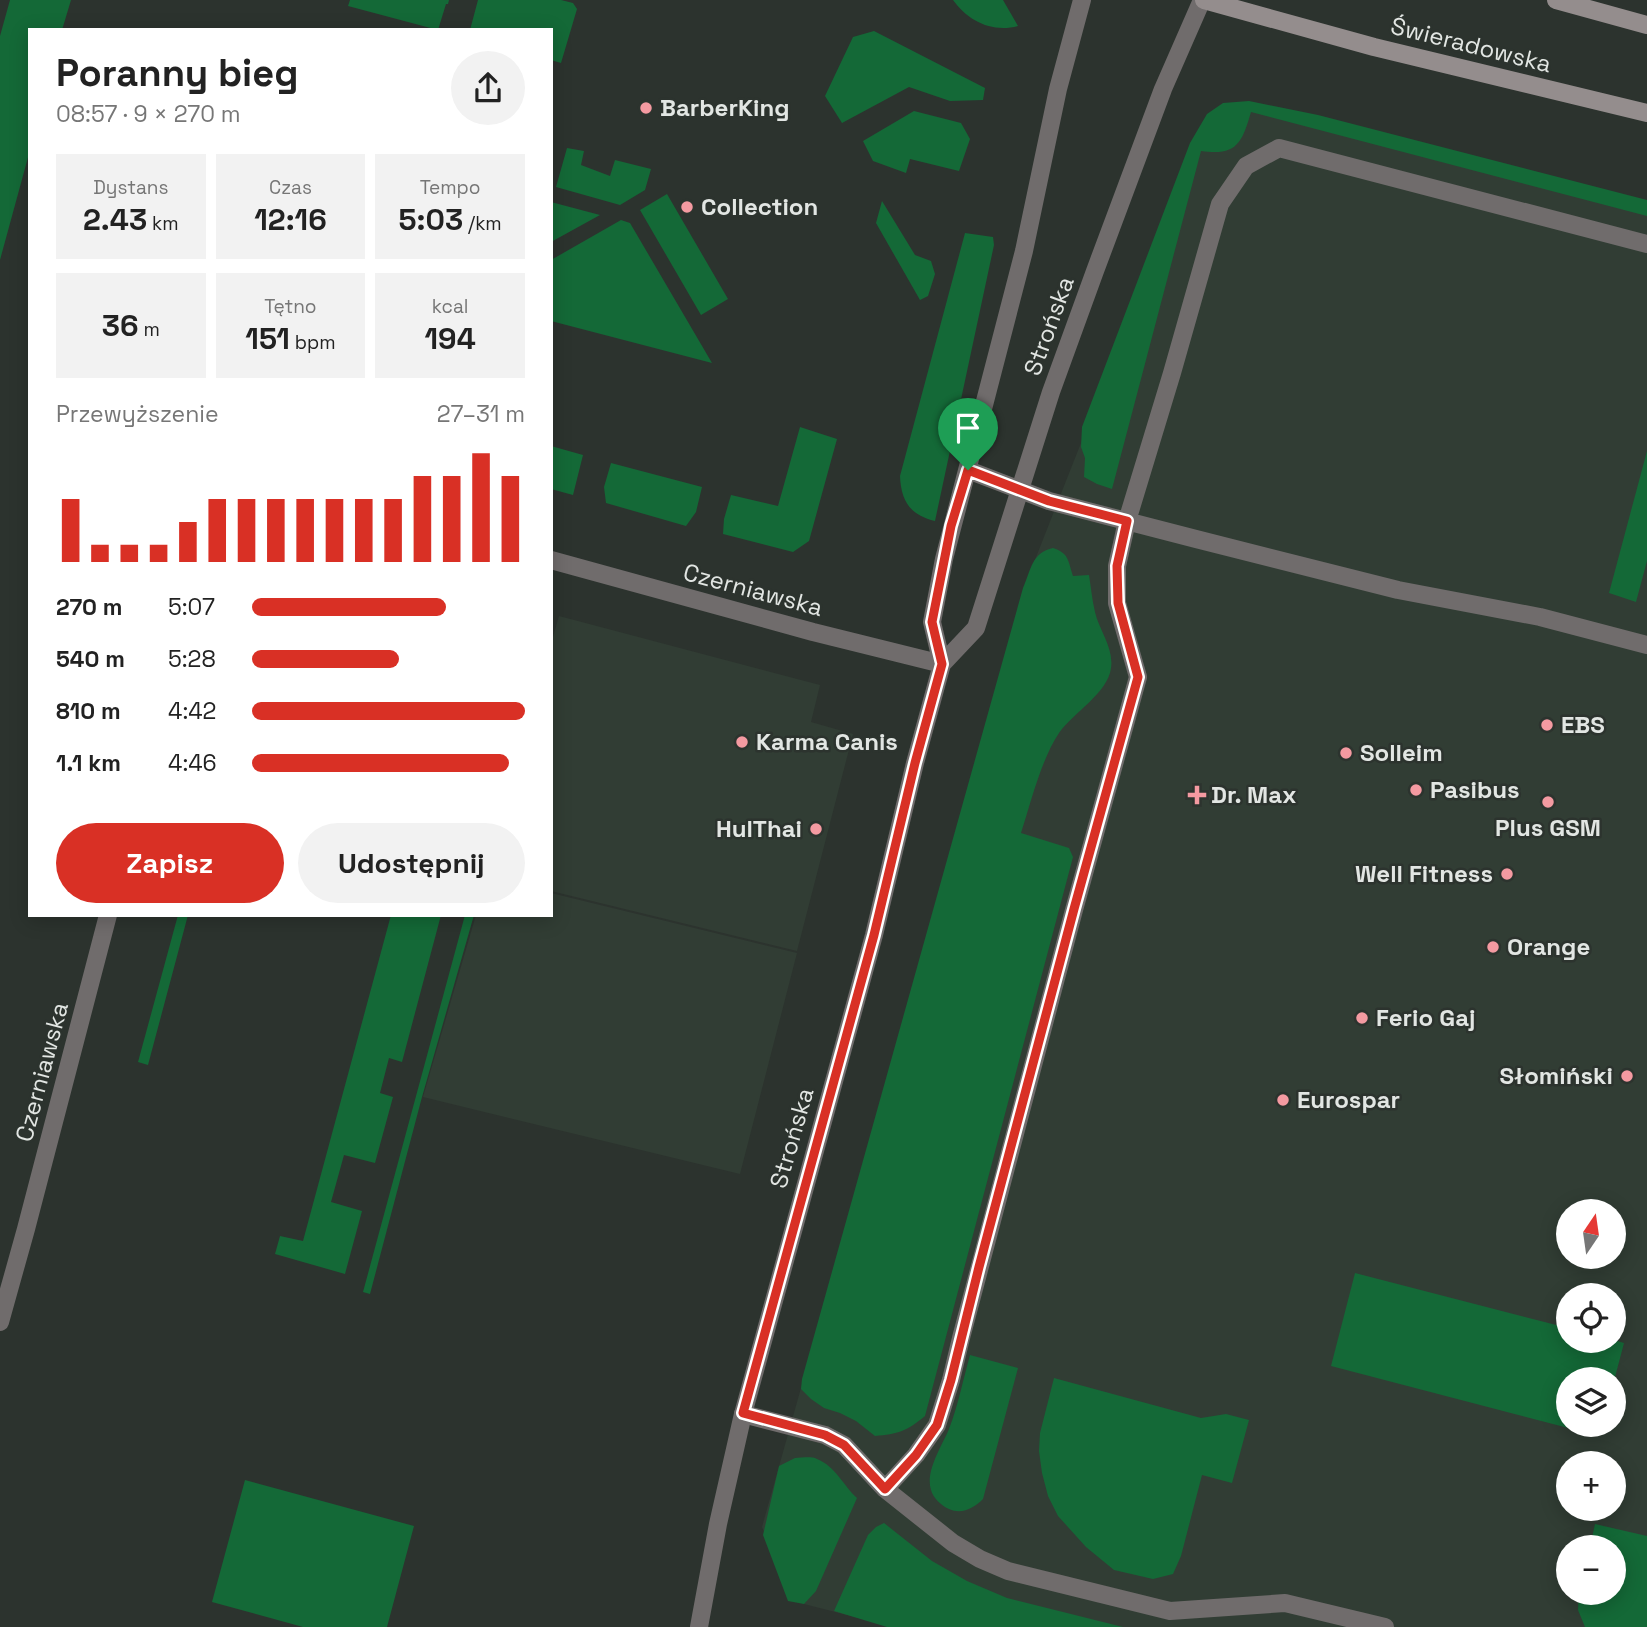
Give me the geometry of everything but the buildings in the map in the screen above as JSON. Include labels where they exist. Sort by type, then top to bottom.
[{"type":"street","name":"Strońska","points":[[942,664],[932,622],[951,526],[1024,251],[1058,89],[1082,0]]},
{"type":"street","name":"Strońska","points":[[699,1627],[718,1524],[743,1413],[874,935],[942,664],[976,628],[1052,391],[1095,271],[1163,89],[1203,0]]},
{"type":"street","name":"Świeradowska","points":[[1203,0],[1374,47],[1647,113]]},
{"type":"street","points":[[1556,0],[1647,25]]},
{"type":"street","points":[[885,1489],[916,1455],[937,1425],[1138,677],[1118,603],[1117,566],[1127,521],[1220,204],[1246,166],[1279,148],[1647,244]]},
{"type":"street","points":[[968,470],[1049,501],[1398,590],[1540,617],[1647,645]]},
{"type":"street","name":"Czerniawska","points":[[553,561],[778,623],[942,664]]},
{"type":"street","name":"Czerniawska","points":[[0,1322],[107,917]]},
{"type":"street","points":[[743,1413],[825,1435],[844,1445],[885,1489],[953,1543],[1008,1571],[1170,1611],[1285,1603],[1385,1627]]},
{"type":"shaded area","points":[[1246,106],[1647,211],[1647,1627],[894,1627],[792,1599],[762,1527],[1029,575],[1203,133]]},
{"type":"shaded area","points":[[559,616],[820,685],[811,722],[853,734],[797,951],[553,891],[553,637]]},
{"type":"shaded area","points":[[553,893],[797,953],[740,1174],[423,1097],[475,917],[553,917]]},
{"type":"green space","points":[[10,0],[71,0],[63,28],[28,28],[28,157],[0,260],[0,36]]},
{"type":"green space","points":[[350,0],[449,0],[439,28],[348,6]]},
{"type":"green space","points":[[478,0],[561,0],[573,3],[577,9],[561,63],[553,61],[553,28],[471,28]]},
{"type":"green space","points":[[953,0],[1003,0],[1018,26],[999,28],[981,24],[966,14]]},
{"type":"green space","points":[[874,31],[985,88],[983,100],[950,101],[909,87],[842,123],[825,96],[853,37]]},
{"type":"green space","points":[[1249,101],[1318,115],[1647,200],[1647,216],[1251,112],[1236,145],[1223,151],[1201,151],[1112,489],[1097,484],[1084,477],[1082,427],[1190,143],[1207,114],[1223,103]]},
{"type":"green space","points":[[914,111],[961,123],[970,139],[959,171],[910,159],[906,173],[873,161],[863,141]]},
{"type":"green space","points":[[567,148],[584,151],[581,165],[610,176],[615,160],[651,169],[645,190],[620,205],[556,187]]},
{"type":"green space","points":[[667,194],[728,299],[701,315],[640,210]]},
{"type":"green space","points":[[882,201],[915,255],[931,261],[935,274],[928,296],[920,300],[876,223]]},
{"type":"green space","points":[[553,203],[600,215],[553,241]]},
{"type":"green space","points":[[621,220],[630,223],[712,363],[553,322],[553,259]]},
{"type":"green space","points":[[965,233],[993,237],[994,245],[935,521],[919,515],[909,506],[902,493],[900,476]]},
{"type":"green space","points":[[800,427],[837,439],[809,541],[793,552],[723,534],[731,495],[778,506]]},
{"type":"green space","points":[[553,447],[583,455],[573,495],[553,490]]},
{"type":"green space","points":[[1647,451],[1647,561],[1636,602],[1609,593]]},
{"type":"green space","points":[[611,463],[702,487],[696,512],[686,526],[606,503],[604,487]]},
{"type":"green space","points":[[1053,548],[1065,555],[1073,576],[1089,575],[1095,612],[1110,653],[1111,668],[1104,686],[1065,725],[1053,744],[1037,782],[1021,833],[1069,848],[1073,857],[925,1416],[902,1431],[875,1436],[856,1421],[824,1408],[811,1399],[801,1389],[802,1379],[1023,588],[1036,558]]},
{"type":"green space","points":[[177,917],[187,917],[148,1065],[138,1062]]},
{"type":"green space","points":[[390,917],[440,917],[402,1062],[389,1058],[380,1093],[393,1097],[375,1163],[344,1155],[331,1202],[362,1211],[345,1274],[275,1254],[280,1236],[303,1241]]},
{"type":"green space","points":[[464,917],[473,917],[370,1294],[363,1292]]},
{"type":"green space","points":[[1355,1273],[1556,1325],[1556,1353],[1621,1353],[1618,1367],[1556,1367],[1556,1425],[1331,1366]]},
{"type":"green space","points":[[970,1355],[1018,1368],[983,1499],[972,1508],[954,1511],[936,1499],[931,1490],[930,1475],[958,1402]]},
{"type":"green space","points":[[1054,1378],[1201,1418],[1226,1414],[1249,1420],[1232,1483],[1202,1475],[1181,1556],[1173,1574],[1153,1579],[1114,1570],[1086,1547],[1058,1516],[1048,1496],[1039,1451],[1040,1433]]},
{"type":"green space","points":[[795,1458],[812,1458],[823,1462],[857,1498],[816,1591],[804,1604],[788,1601],[763,1535],[779,1466]]},
{"type":"green space","points":[[245,1480],[414,1526],[387,1627],[303,1627],[212,1602]]},
{"type":"green space","points":[[884,1523],[932,1561],[967,1581],[1007,1598],[1123,1627],[887,1627],[834,1611],[868,1535]]},
{"type":"green space","points":[[1595,1524],[1647,1536],[1647,1627],[1585,1627],[1578,1605],[1626,1605],[1626,1535],[1593,1535]]},
{"type":"place","name":"BarberKing","points":[[646,108]]},
{"type":"place","name":"Collection","points":[[687,207]]},
{"type":"place","name":"EBS","points":[[1547,725]]},
{"type":"place","name":"Karma Canis","points":[[742,742]]},
{"type":"place","name":"Solleim","points":[[1346,753]]},
{"type":"place","name":"Pasibus","points":[[1416,790]]},
{"type":"place","name":"Dr. Max","points":[[1197,795]]},
{"type":"place","name":"Plus GSM","points":[[1548,802]]},
{"type":"place","name":"HulThai","points":[[816,829]]},
{"type":"place","name":"Well Fitness","points":[[1507,874]]},
{"type":"place","name":"Orange","points":[[1493,947]]},
{"type":"place","name":"Ferio Gaj","points":[[1362,1018]]},
{"type":"place","name":"Słomiński","points":[[1627,1076]]},
{"type":"place","name":"Eurospar","points":[[1283,1100]]},
{"type":"route","points":[[968,470],[1049,501],[1127,521],[1117,566],[1118,603],[1138,677],[937,1425],[916,1455],[885,1489],[844,1445],[825,1435],[743,1413],[874,935],[942,664],[932,622],[951,526],[968,470]]}]
